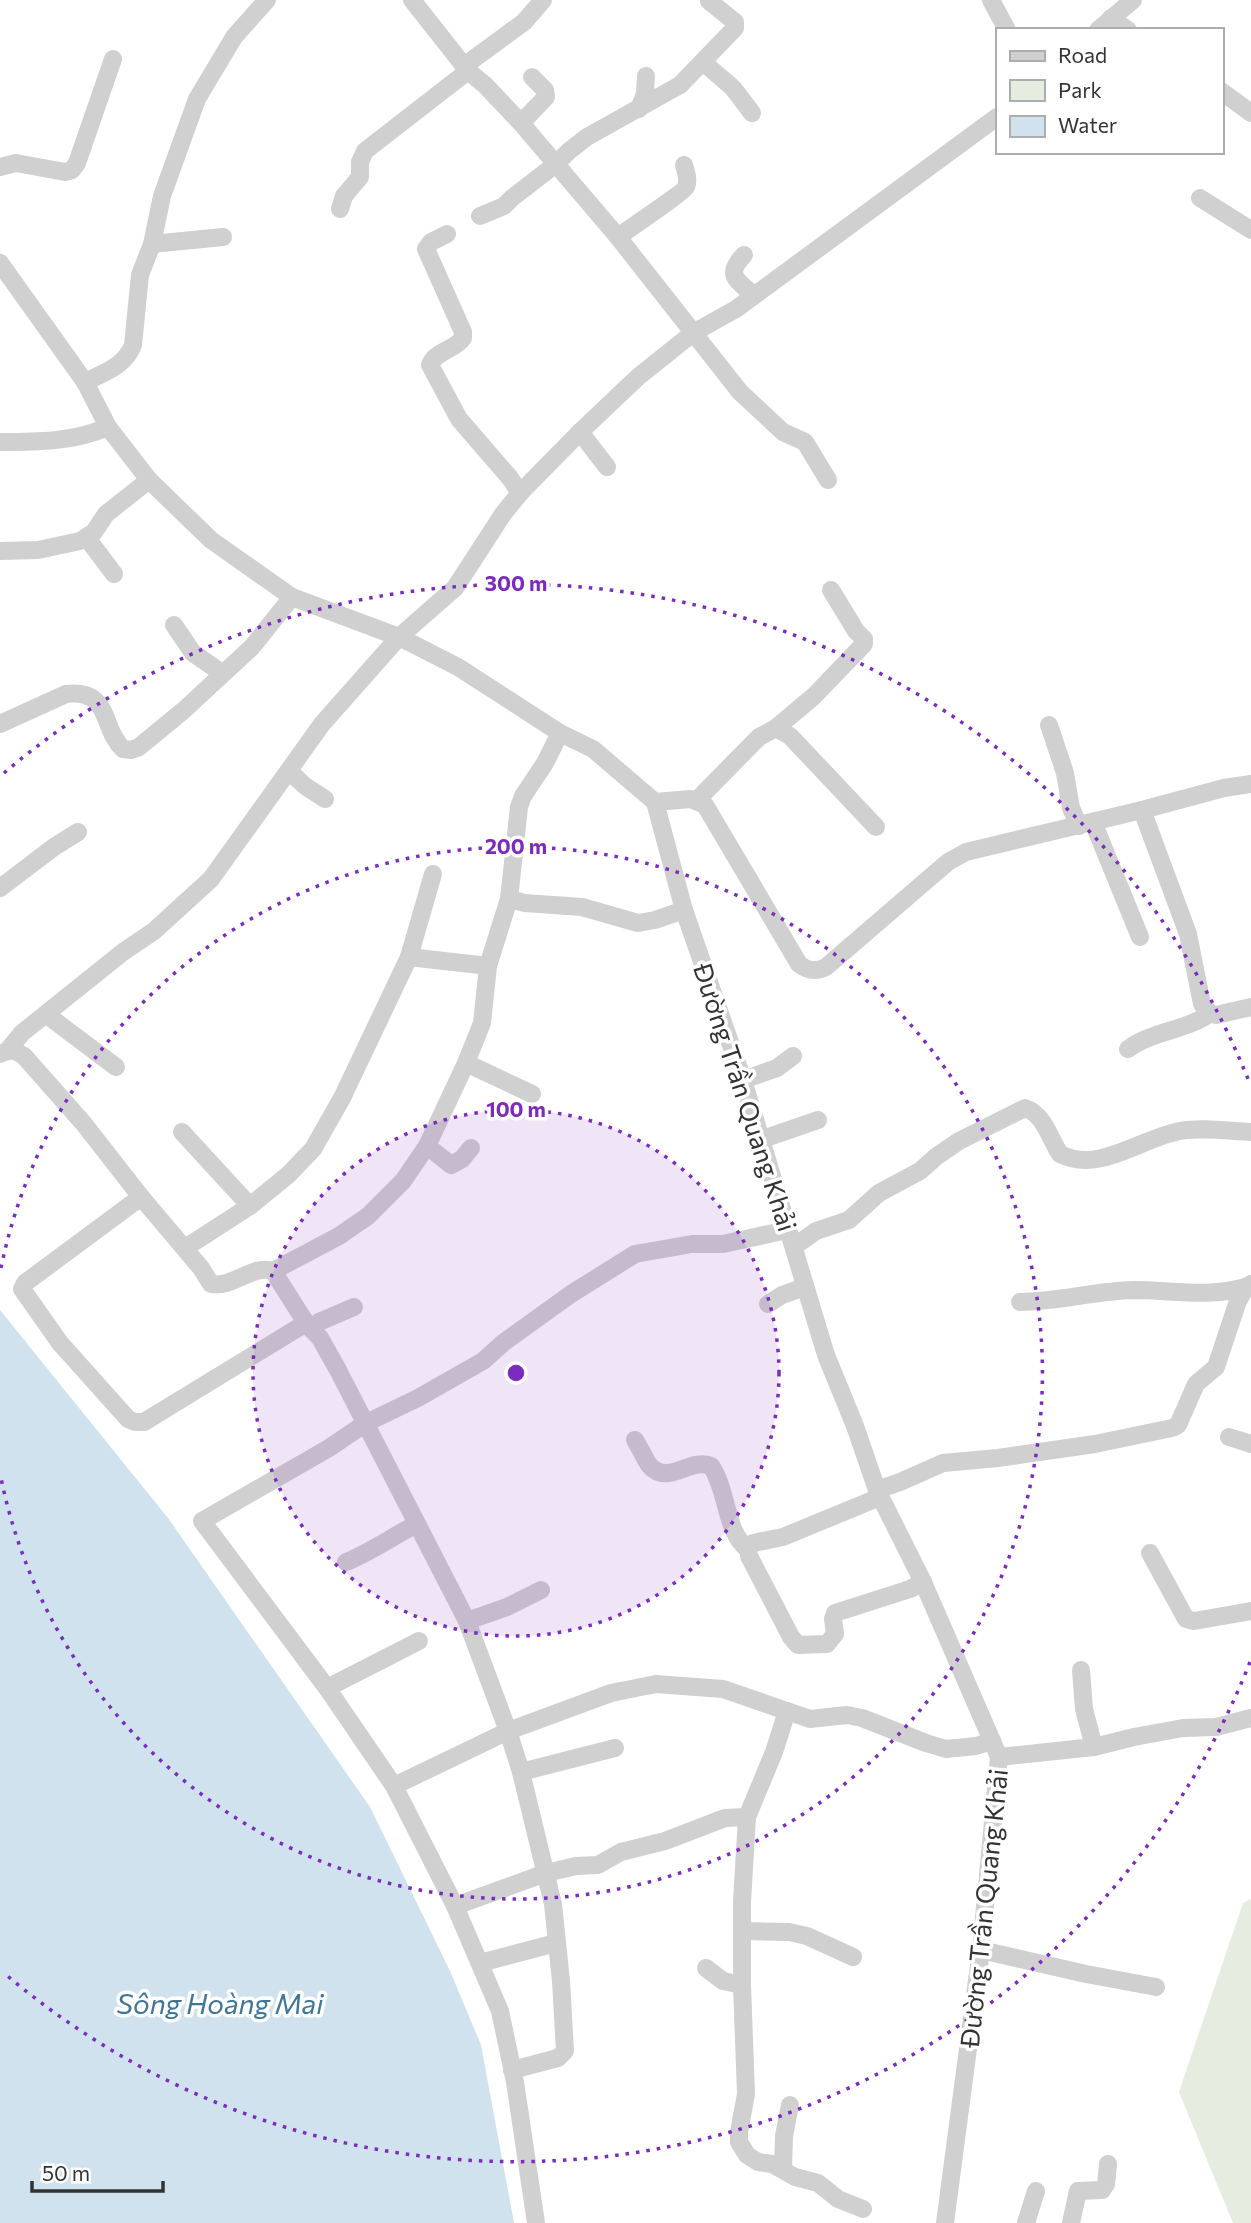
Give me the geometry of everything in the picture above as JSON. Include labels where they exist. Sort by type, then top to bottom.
[{"type":"street","points":[[85,382],[121,364],[130,353],[140,275],[152,244],[162,196],[197,99],[234,37],[267,0]]},
{"type":"street","points":[[340,209],[344,196],[360,177],[360,162],[365,151],[524,22],[543,0]]},
{"type":"street","points":[[991,0],[1006,28]]},
{"type":"street","points":[[1104,24],[1133,0]]},
{"type":"street","points":[[480,216],[504,206],[587,137],[680,85],[704,63],[736,24],[709,1]]},
{"type":"street","points":[[415,2],[466,68],[521,123],[618,237],[750,401],[783,432],[805,442],[828,480]]},
{"type":"street","points":[[0,167],[16,163],[65,172],[72,170],[77,163],[113,59]]},
{"type":"street","points":[[704,63],[733,88],[752,113]]},
{"type":"street","points":[[639,109],[645,94],[646,76]]},
{"type":"street","points":[[521,123],[546,97],[545,90],[532,77]]},
{"type":"street","points":[[1223,92],[1251,113]]},
{"type":"street","points":[[4,1052],[22,1033],[102,968],[153,931],[211,879],[322,724],[399,637],[455,588],[503,514],[520,493],[638,377],[693,333],[736,309],[996,118]]},
{"type":"street","points":[[618,237],[653,210],[683,192],[687,182],[684,165]]},
{"type":"street","points":[[1200,198],[1251,230]]},
{"type":"street","points":[[447,234],[431,242],[426,249],[449,295],[463,338],[458,345],[433,358],[430,365],[459,419],[520,493]]},
{"type":"street","points":[[152,244],[223,237]]},
{"type":"street","points":[[744,255],[734,265],[733,272],[736,279],[753,295]]},
{"type":"street","points":[[0,263],[85,382],[108,427],[149,480],[211,540],[292,597],[399,637],[458,667],[560,733],[593,749],[654,802],[683,799],[697,800],[705,805],[799,964],[807,970],[826,967],[948,862],[960,855],[979,848],[1251,783]]},
{"type":"street","points":[[0,442],[75,438],[108,427]]},
{"type":"street","points":[[580,432],[607,467]]},
{"type":"street","points":[[0,551],[65,546],[87,538],[106,514],[149,480]]},
{"type":"street","points":[[87,538],[114,574]]},
{"type":"street","points":[[697,800],[759,737],[776,728],[814,696],[864,644],[864,639],[856,631],[831,590]]},
{"type":"street","points":[[0,724],[66,694],[77,693],[93,698],[100,704],[123,749],[139,747],[184,710],[252,647],[292,597]]},
{"type":"street","points":[[174,625],[193,653],[222,673]]},
{"type":"street","points":[[1049,725],[1065,773],[1072,808],[1086,824],[1140,937]]},
{"type":"street","points":[[776,728],[790,736],[876,827]]},
{"type":"street","points":[[4,1052],[17,1051],[24,1056],[84,1124],[201,1268],[211,1284],[223,1285],[264,1269],[273,1271],[339,1236],[368,1216],[402,1181],[427,1146],[466,1063],[482,1023],[488,966],[509,899],[519,807],[560,733]]},
{"type":"street","points":[[289,771],[325,799]]},
{"type":"street","name":"Đường Trần Quang Khải","points":[[654,802],[684,910],[743,1080],[826,1355],[855,1426],[878,1493],[923,1582],[996,1749],[981,1950],[945,2223]]},
{"type":"street","points":[[1142,810],[1188,934],[1202,1004],[1210,1013],[1216,1015],[1251,1007]]},
{"type":"street","points":[[0,888],[78,832]]},
{"type":"street","points":[[184,1248],[250,1206],[304,1160],[321,1138],[409,957],[433,874]]},
{"type":"street","points":[[509,899],[525,903],[582,906],[638,923],[684,910]]},
{"type":"street","points":[[409,957],[488,966]]},
{"type":"street","points":[[1128,1049],[1143,1038],[1210,1013]]},
{"type":"street","points":[[47,1015],[116,1067]]},
{"type":"street","points":[[743,1080],[777,1068],[793,1056]]},
{"type":"street","points":[[466,1063],[532,1094]]},
{"type":"street","points":[[536,2223],[500,2011],[455,1906],[394,1786],[327,1688],[202,1521],[329,1448],[366,1423],[418,1398],[483,1361],[503,1343],[571,1294],[635,1254],[692,1244],[791,1238],[849,1220],[880,1193],[920,1171],[959,1141],[1025,1108],[1031,1110],[1042,1122],[1060,1154],[1082,1161],[1099,1159],[1181,1131],[1251,1132]]},
{"type":"street","points":[[760,1140],[818,1120]]},
{"type":"street","points":[[182,1132],[250,1206]]},
{"type":"street","points":[[427,1146],[451,1165],[456,1164],[471,1148]]},
{"type":"street","points":[[141,1197],[25,1283],[22,1289],[60,1343],[128,1419],[144,1422],[308,1326],[354,1307]]},
{"type":"street","points":[[273,1271],[308,1326],[320,1338],[338,1370],[467,1621],[521,1772],[553,1904],[565,2051],[558,2058],[512,2070]]},
{"type":"street","points":[[1020,1302],[1060,1300],[1132,1290],[1215,1294],[1248,1286]]},
{"type":"street","points":[[748,1549],[753,1543],[783,1537],[943,1462],[998,1458],[1081,1446],[1178,1425],[1196,1384],[1216,1367],[1238,1301],[1248,1286]]},
{"type":"street","points":[[768,1304],[782,1295],[805,1287]]},
{"type":"street","points":[[1229,1437],[1251,1444]]},
{"type":"street","points":[[635,1440],[651,1467],[659,1472],[673,1474],[696,1463],[711,1466],[719,1482],[737,1540],[748,1549],[749,1556],[791,1637],[798,1645],[827,1644],[835,1634],[835,1614],[910,1589],[923,1582]]},
{"type":"street","points":[[346,1562],[377,1548],[394,1535],[417,1524]]},
{"type":"street","points":[[1150,1553],[1186,1619],[1194,1621],[1251,1611]]},
{"type":"street","points":[[467,1621],[507,1607],[541,1590]]},
{"type":"street","points":[[327,1688],[419,1640]]},
{"type":"street","points":[[1081,1670],[1084,1709],[1094,1747]]},
{"type":"street","points":[[394,1786],[508,1731],[611,1693],[656,1684],[723,1689],[810,1719],[847,1715],[862,1718],[946,1749],[976,1746],[996,1749],[1094,1747],[1183,1728],[1216,1727],[1251,1717]]},
{"type":"street","points":[[787,1711],[774,1752],[747,1817],[742,1931],[746,2094],[739,2132],[740,2142],[747,2155],[758,2162],[772,2164],[795,2177],[818,2183],[838,2199],[863,2208]]},
{"type":"street","points":[[521,1772],[615,1748]]},
{"type":"street","points":[[455,1906],[546,1873],[576,1866],[598,1865],[621,1852],[665,1841],[725,1818],[747,1817]]},
{"type":"street","points":[[742,1931],[789,1931],[853,1956]]},
{"type":"street","points":[[480,1963],[556,1943]]},
{"type":"street","points":[[981,1950],[1156,1987]]},
{"type":"street","points":[[706,1968],[717,1978],[742,1985]]},
{"type":"street","points":[[783,2169],[784,2136],[790,2105]]},
{"type":"street","points":[[1071,2223],[1078,2191],[1102,2190],[1106,2184],[1108,2164]]},
{"type":"street","points":[[1026,2223],[1036,2191]]},
{"type":"green space","points":[[1251,1899],[1251,2223],[1233,2223],[1179,2092],[1243,1903]]},
{"type":"water","name":"Sông Hoàng Mai","points":[[0,1310],[168,1518],[370,1807],[450,1971],[481,2045],[514,2223],[0,2223]]}]
